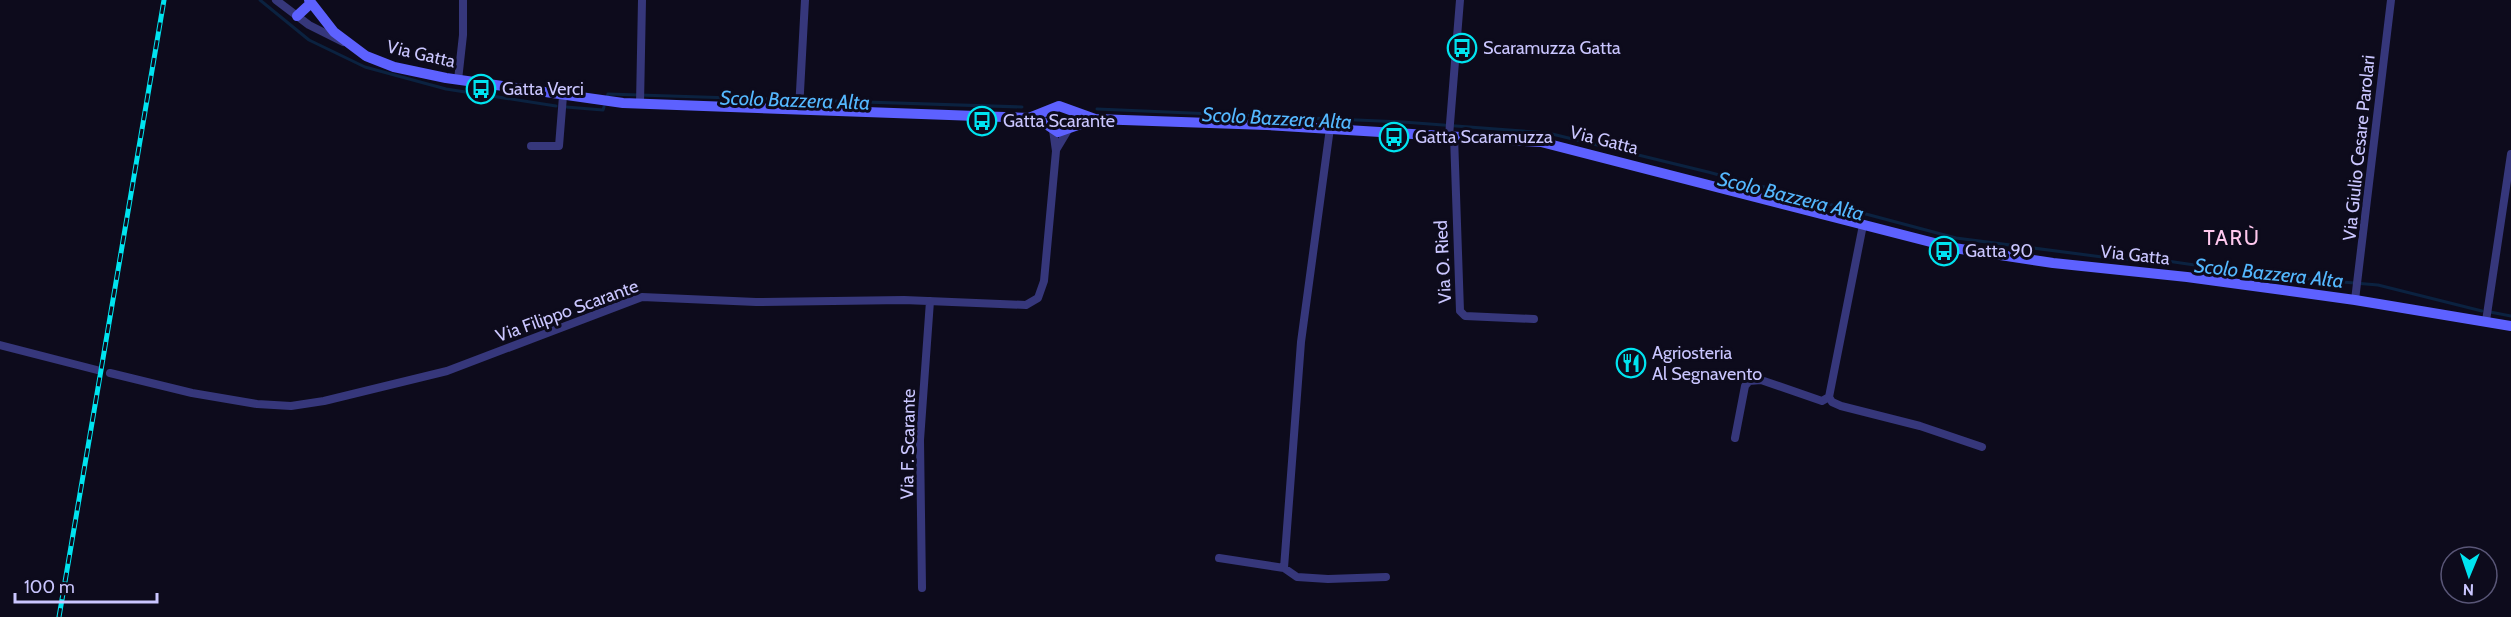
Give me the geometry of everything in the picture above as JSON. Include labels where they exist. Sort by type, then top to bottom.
[{"type":"street","name":"Via Gatta","points":[[276,0],[328,36],[346,43],[366,56],[394,67],[458,80],[563,96],[1029,118],[1064,106],[1072,113],[1095,119],[1330,128],[1530,141],[1555,145],[1923,241],[1985,253],[2356,294],[2511,326]]},
{"type":"street","points":[[458,80],[463,35],[463,0]]},
{"type":"street","points":[[640,98],[642,0]]},
{"type":"street","points":[[799,107],[805,0]]},
{"type":"street","points":[[1452,136],[1451,120],[1460,0]]},
{"type":"street","name":"Via Giulio Cesare Parolari","points":[[2356,294],[2391,0]]},
{"type":"street","name":"Via Gatta","points":[[297,16],[310,1],[346,43]]},
{"type":"street","points":[[531,146],[559,146],[563,96]]},
{"type":"street","points":[[1050,111],[1047,121],[1051,128]]},
{"type":"street","points":[[1069,130],[1074,118],[1072,113]]},
{"type":"street","name":"Via Gatta","points":[[1029,118],[1058,132],[1095,119]]},
{"type":"street","name":"Via Filippo Scarante","points":[[110,374],[192,393],[257,404],[291,406],[447,371],[642,297],[756,302],[930,301],[1020,306],[1038,298],[1044,281],[1056,151],[1051,128]]},
{"type":"street","points":[[1284,568],[1303,325],[1330,128]]},
{"type":"street","name":"Via Filippo Scarante","points":[[1056,151],[1069,130]]},
{"type":"street","name":"Via O. Ried","points":[[1452,136],[1460,311],[1465,316],[1534,319]]},
{"type":"street","points":[[2486,321],[2511,153]]},
{"type":"street","points":[[1863,225],[1829,397],[1832,402],[1841,406],[1920,426],[1982,447]]},
{"type":"street","name":"Via F. Scarante","points":[[922,588],[920,440],[930,301]]},
{"type":"street","points":[[0,345],[97,370]]},
{"type":"street","points":[[1735,438],[1745,386],[1749,381],[1761,380],[1822,401],[1829,397]]},
{"type":"street","points":[[1218,558],[1284,568],[1297,576],[1328,579],[1386,577]]},
{"type":"waterway","name":"Scolo Bazzera Alta","points":[[260,0],[309,40],[365,67],[446,89],[556,106]]},
{"type":"waterway","name":"Scolo Bazzera Alta","points":[[607,97],[608,94],[1022,107]]},
{"type":"waterway","name":"Scolo Bazzera Alta","points":[[566,107],[603,110],[604,107]]},
{"type":"waterway","name":"Scolo Bazzera Alta","points":[[1097,109],[1403,122],[1548,133],[1708,172],[1956,238],[2110,258],[2167,261],[2271,276],[2378,285],[2482,311]]},
{"type":"waterway","name":"Scolo Bazzera Alta","points":[[2490,312],[2511,316]]},
{"type":"railway","points":[[59,617],[164,0]]},
{"type":"place","name":"Scaramuzza Gatta","points":[[1462,48]]},
{"type":"place","name":"Gatta Verci","points":[[481,89]]},
{"type":"place","name":"Gatta Scarante","points":[[982,121]]},
{"type":"place","name":"Gatta Scaramuzza","points":[[1394,137]]},
{"type":"place","name":"Gatta 90","points":[[1944,251]]},
{"type":"place","name":"Agriosteria Al Segnavento","points":[[1631,363]]},
{"type":"district","name":"TARÙ","points":[[2232,238]]}]
